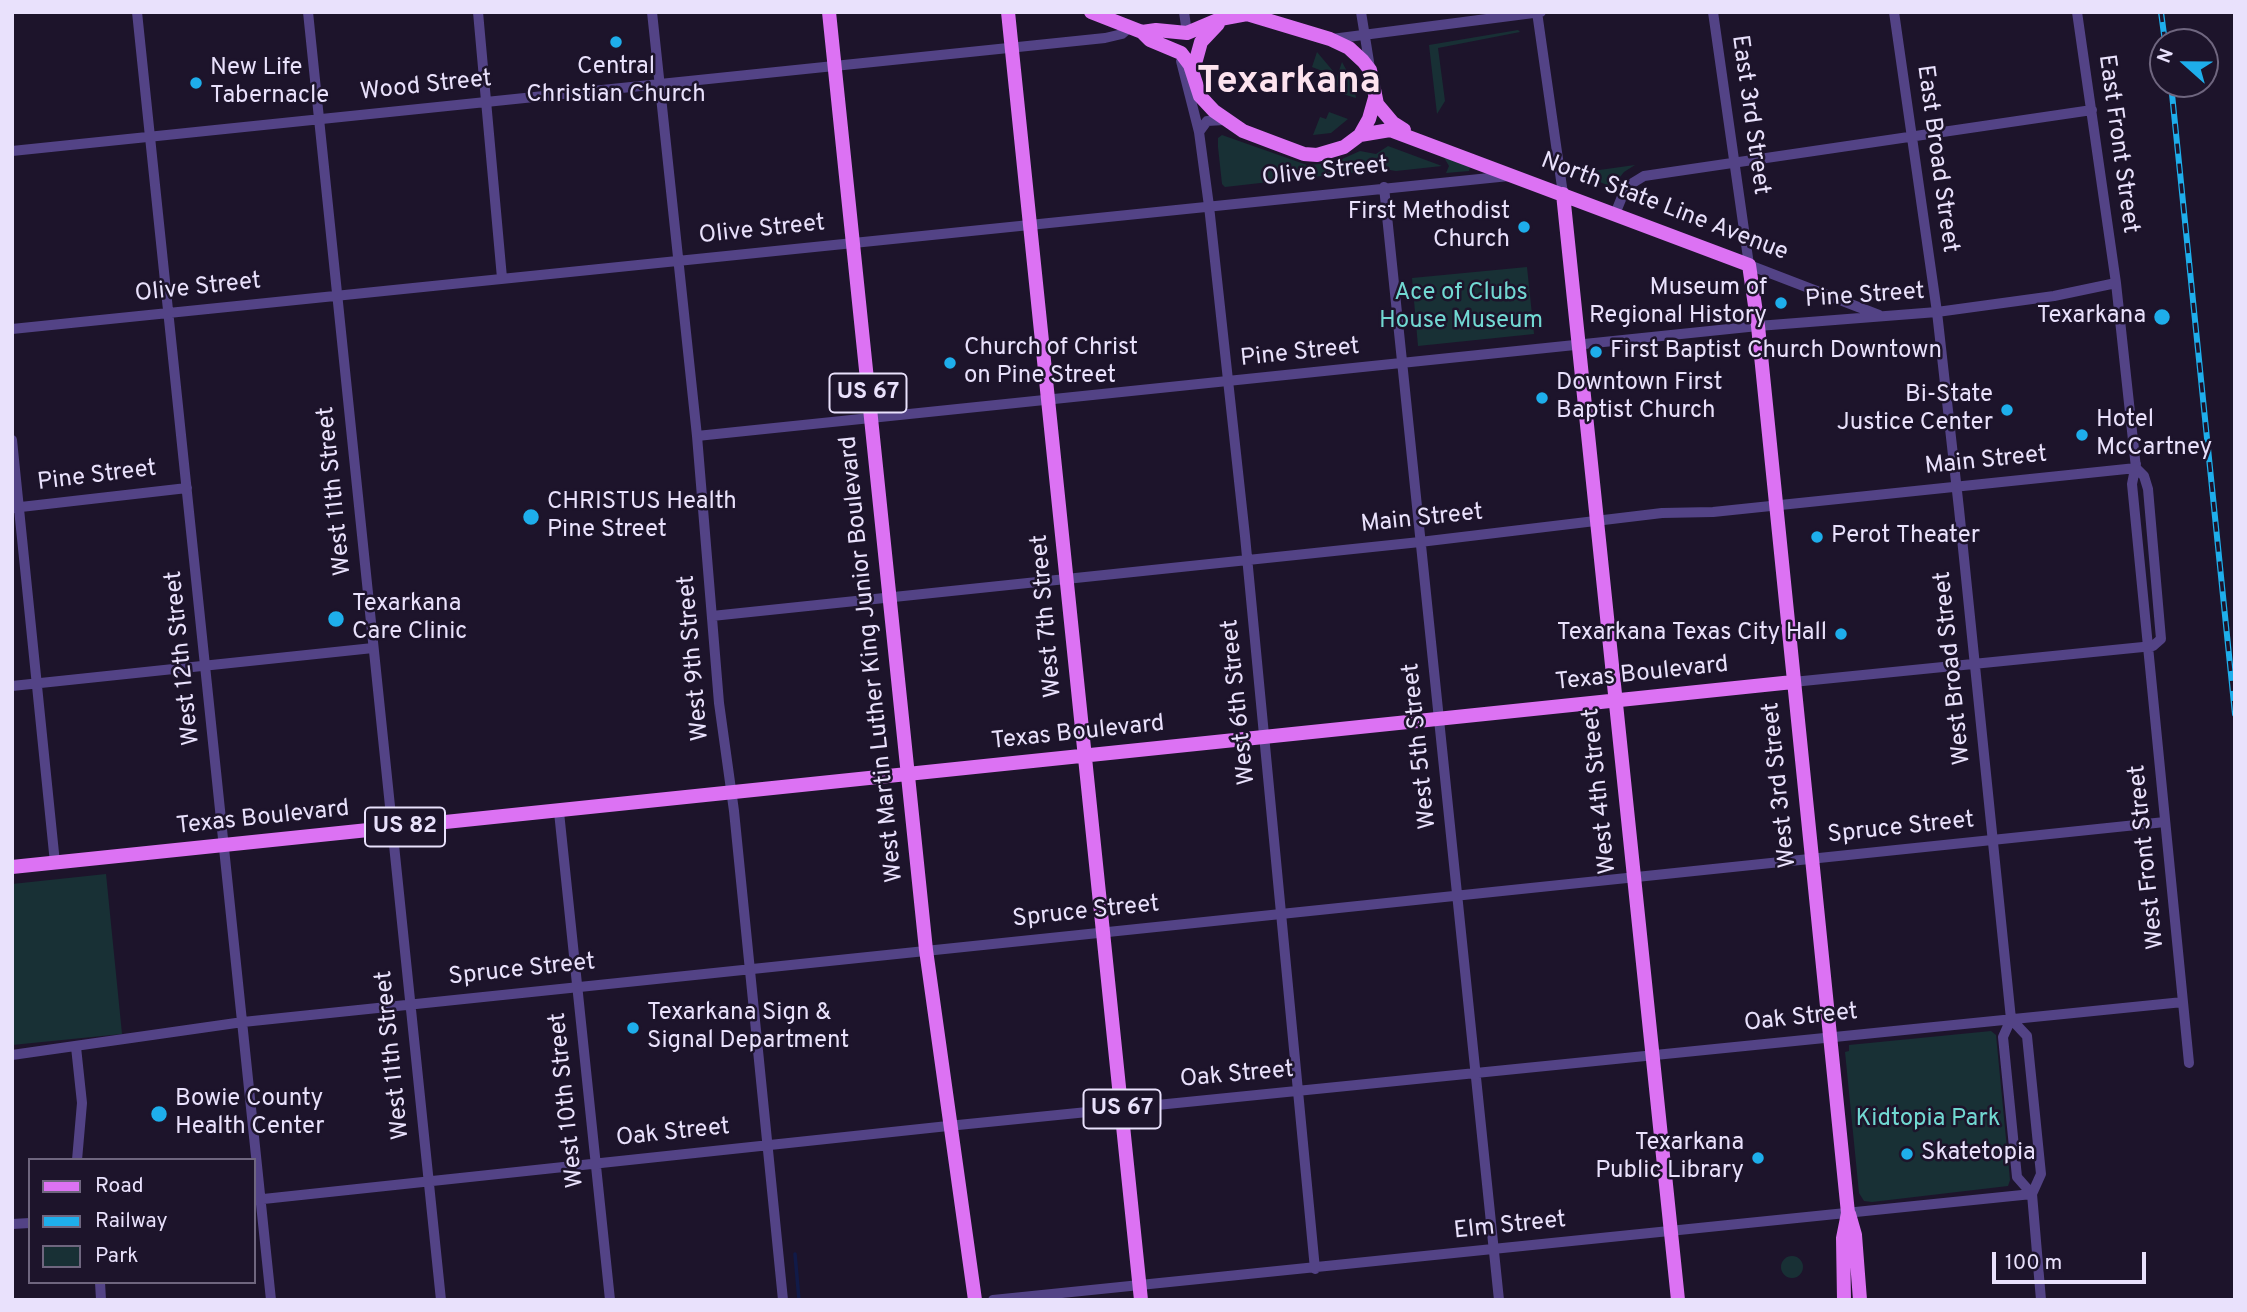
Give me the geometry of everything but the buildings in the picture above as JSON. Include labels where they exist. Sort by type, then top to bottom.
[{"type":"main road","name":"West Martin Luther King Junior Boulevard","points":[[829,12],[926,950],[948,1126],[975,1300]]},
{"type":"main road","name":"West 7th Street","points":[[1008,12],[1141,1293]]},
{"type":"main road","name":"North State Line Avenue","points":[[1091,12],[1136,30],[1185,57],[1193,71],[1200,96],[1224,120],[1243,131],[1310,155],[1334,151],[1360,135],[1385,129],[1427,142],[1749,265]]},
{"type":"main road","name":"North State Line Avenue","points":[[1136,30],[1187,33],[1231,16],[1252,15],[1329,39],[1357,55],[1370,70],[1375,98],[1393,123],[1427,142]]},
{"type":"main road","points":[[1193,71],[1201,42],[1215,26],[1231,16]]},
{"type":"main road","points":[[1360,135],[1369,119],[1375,98]]},
{"type":"main road","name":"West 4th Street","points":[[1563,194],[1679,1297]]},
{"type":"main road","name":"West 3rd Street","points":[[1749,265],[1758,326],[1848,1213],[1843,1238],[1844,1300]]},
{"type":"main road","name":"Texas Boulevard","points":[[12,867],[1794,682]]},
{"type":"main road","points":[[1848,1213],[1855,1236],[1860,1300]]},
{"type":"street","name":"West 12th Street","points":[[137,12],[243,1021],[254,1158]]},
{"type":"street","name":"West 11th Street","points":[[308,12],[441,1300]]},
{"type":"street","points":[[478,12],[502,278]]},
{"type":"street","name":"West 9th Street","points":[[652,12],[783,1300]]},
{"type":"street","points":[[1184,12],[1187,33]]},
{"type":"street","points":[[1361,12],[1370,70]]},
{"type":"street","points":[[1329,39],[1539,12],[1563,194]]},
{"type":"street","name":"East 3rd Street","points":[[1713,12],[1749,265]]},
{"type":"street","name":"East Broad Street","points":[[1894,12],[1937,312]]},
{"type":"street","name":"East Front Street","points":[[2077,12],[2116,283]]},
{"type":"street","name":"Wood Street","points":[[12,151],[1105,38],[1136,30]]},
{"type":"street","name":"West 6th Street","points":[[1174,50],[1184,67],[1199,132],[1209,206],[1247,559],[1315,1269]]},
{"type":"street","points":[[1615,214],[1626,187],[1634,180],[1734,162],[2092,110]]},
{"type":"street","points":[[1199,132],[1207,121],[1224,120]]},
{"type":"street","name":"Olive Street","points":[[12,330],[1515,175]]},
{"type":"street","name":"West 5th Street","points":[[1384,187],[1499,1300]]},
{"type":"street","name":"North State Line Avenue","points":[[1749,265],[1885,317]]},
{"type":"street","points":[[2116,283],[2136,468],[2144,476],[2148,489],[2162,634],[2157,645],[2148,647]]},
{"type":"street","name":"Pine Street","points":[[697,436],[1403,365],[1758,326],[1937,312],[2054,296],[2116,283]]},
{"type":"street","name":"West Broad Street","points":[[1937,312],[2011,1019],[2003,1038],[2017,1177],[2032,1194]]},
{"type":"street","points":[[12,440],[16,508],[39,684],[55,863]]},
{"type":"street","name":"Main Street","points":[[712,616],[1598,521],[1775,506],[2136,468]]},
{"type":"street","name":"Pine Street","points":[[16,508],[187,488]]},
{"type":"street","name":"Texas Boulevard","points":[[1794,682],[2148,647]]},
{"type":"street","name":"West Front Street","points":[[2148,647],[2189,1063]]},
{"type":"street","points":[[12,686],[373,648]]},
{"type":"street","name":"West 10th Street","points":[[559,812],[610,1300]]},
{"type":"street","name":"Spruce Street","points":[[12,1055],[243,1021],[2165,822]]},
{"type":"street","name":"Oak Street","points":[[257,1199],[1122,1108],[2183,1002]]},
{"type":"street","name":"West Broad Street","points":[[2011,1019],[2027,1036],[2041,1174],[2032,1194],[2041,1300]]},
{"type":"street","points":[[76,1047],[82,1103],[77,1158]]},
{"type":"street","name":"Elm Street","points":[[993,1300],[1141,1293],[1315,1269],[2032,1194]]},
{"type":"street","name":"West 12th Street","points":[[257,1199],[271,1300]]},
{"type":"green space","points":[[1518,30],[1520,32],[1438,48],[1445,101],[1437,114],[1429,45]]},
{"type":"green space","points":[[1317,52],[1333,71],[1328,84],[1330,74],[1312,67]]},
{"type":"green space","points":[[1342,62],[1354,84],[1356,98],[1336,92],[1338,87],[1334,85]]},
{"type":"green space","points":[[1329,112],[1348,119],[1331,133],[1313,135],[1320,117],[1326,119]]},
{"type":"green space","points":[[1222,135],[1307,165],[1333,163],[1360,151],[1376,154],[1388,146],[1442,166],[1396,171],[1384,169],[1225,187],[1222,184],[1218,147],[1218,138]]},
{"type":"green space","points":[[1442,154],[1470,167],[1469,171],[1446,173],[1449,166]]},
{"type":"green space","points":[[1635,165],[1624,172],[1612,187],[1578,173]]},
{"type":"green space","name":"Ace of Clubs House Museum","points":[[1527,267],[1534,334],[1418,346],[1412,278]]},
{"type":"green space","points":[[106,874],[122,1034],[12,1045],[12,884]]},
{"type":"green space","name":"Kidtopia Park","points":[[1991,1031],[1996,1035],[2010,1180],[2008,1186],[1864,1201],[1859,1193],[1845,1052],[1849,1051],[1849,1045]]},
{"type":"green space","points":[[1792,1256],[1800,1259],[1803,1267],[1800,1275],[1792,1278],[1784,1275],[1781,1267],[1784,1259]]},
{"type":"waterway","points":[[795,1254],[799,1300]]},
{"type":"railway","points":[[2161,12],[2163,28]]},
{"type":"railway","points":[[2172,98],[2235,714]]},
{"type":"place","name":"Central Christian Church","points":[[616,42]]},
{"type":"place","name":"New Life Tabernacle","points":[[196,83]]},
{"type":"place","name":"First Methodist Church","points":[[1524,227]]},
{"type":"place","name":"Museum of Regional History","points":[[1781,303]]},
{"type":"place","name":"Texarkana","points":[[2162,317]]},
{"type":"place","name":"First Baptist Church Downtown","points":[[1596,352]]},
{"type":"place","name":"Church of Christ on Pine Street","points":[[950,363]]},
{"type":"place","name":"Downtown First Baptist Church","points":[[1542,398]]},
{"type":"place","name":"Bi-State Justice Center","points":[[2007,410]]},
{"type":"place","name":"Hotel McCartney","points":[[2082,435]]},
{"type":"place","name":"CHRISTUS Health Pine Street","points":[[531,517]]},
{"type":"place","name":"Perot Theater","points":[[1817,537]]},
{"type":"place","name":"Texarkana Care Clinic","points":[[336,619]]},
{"type":"place","name":"Texarkana Texas City Hall","points":[[1841,634]]},
{"type":"place","name":"Texarkana Sign & Signal Department","points":[[633,1028]]},
{"type":"place","name":"Bowie County Health Center","points":[[159,1114]]},
{"type":"place","name":"Skatetopia","points":[[1907,1154]]},
{"type":"place","name":"Texarkana Public Library","points":[[1758,1158]]},
{"type":"district","name":"Texarkana","points":[[1289,84]]}]
